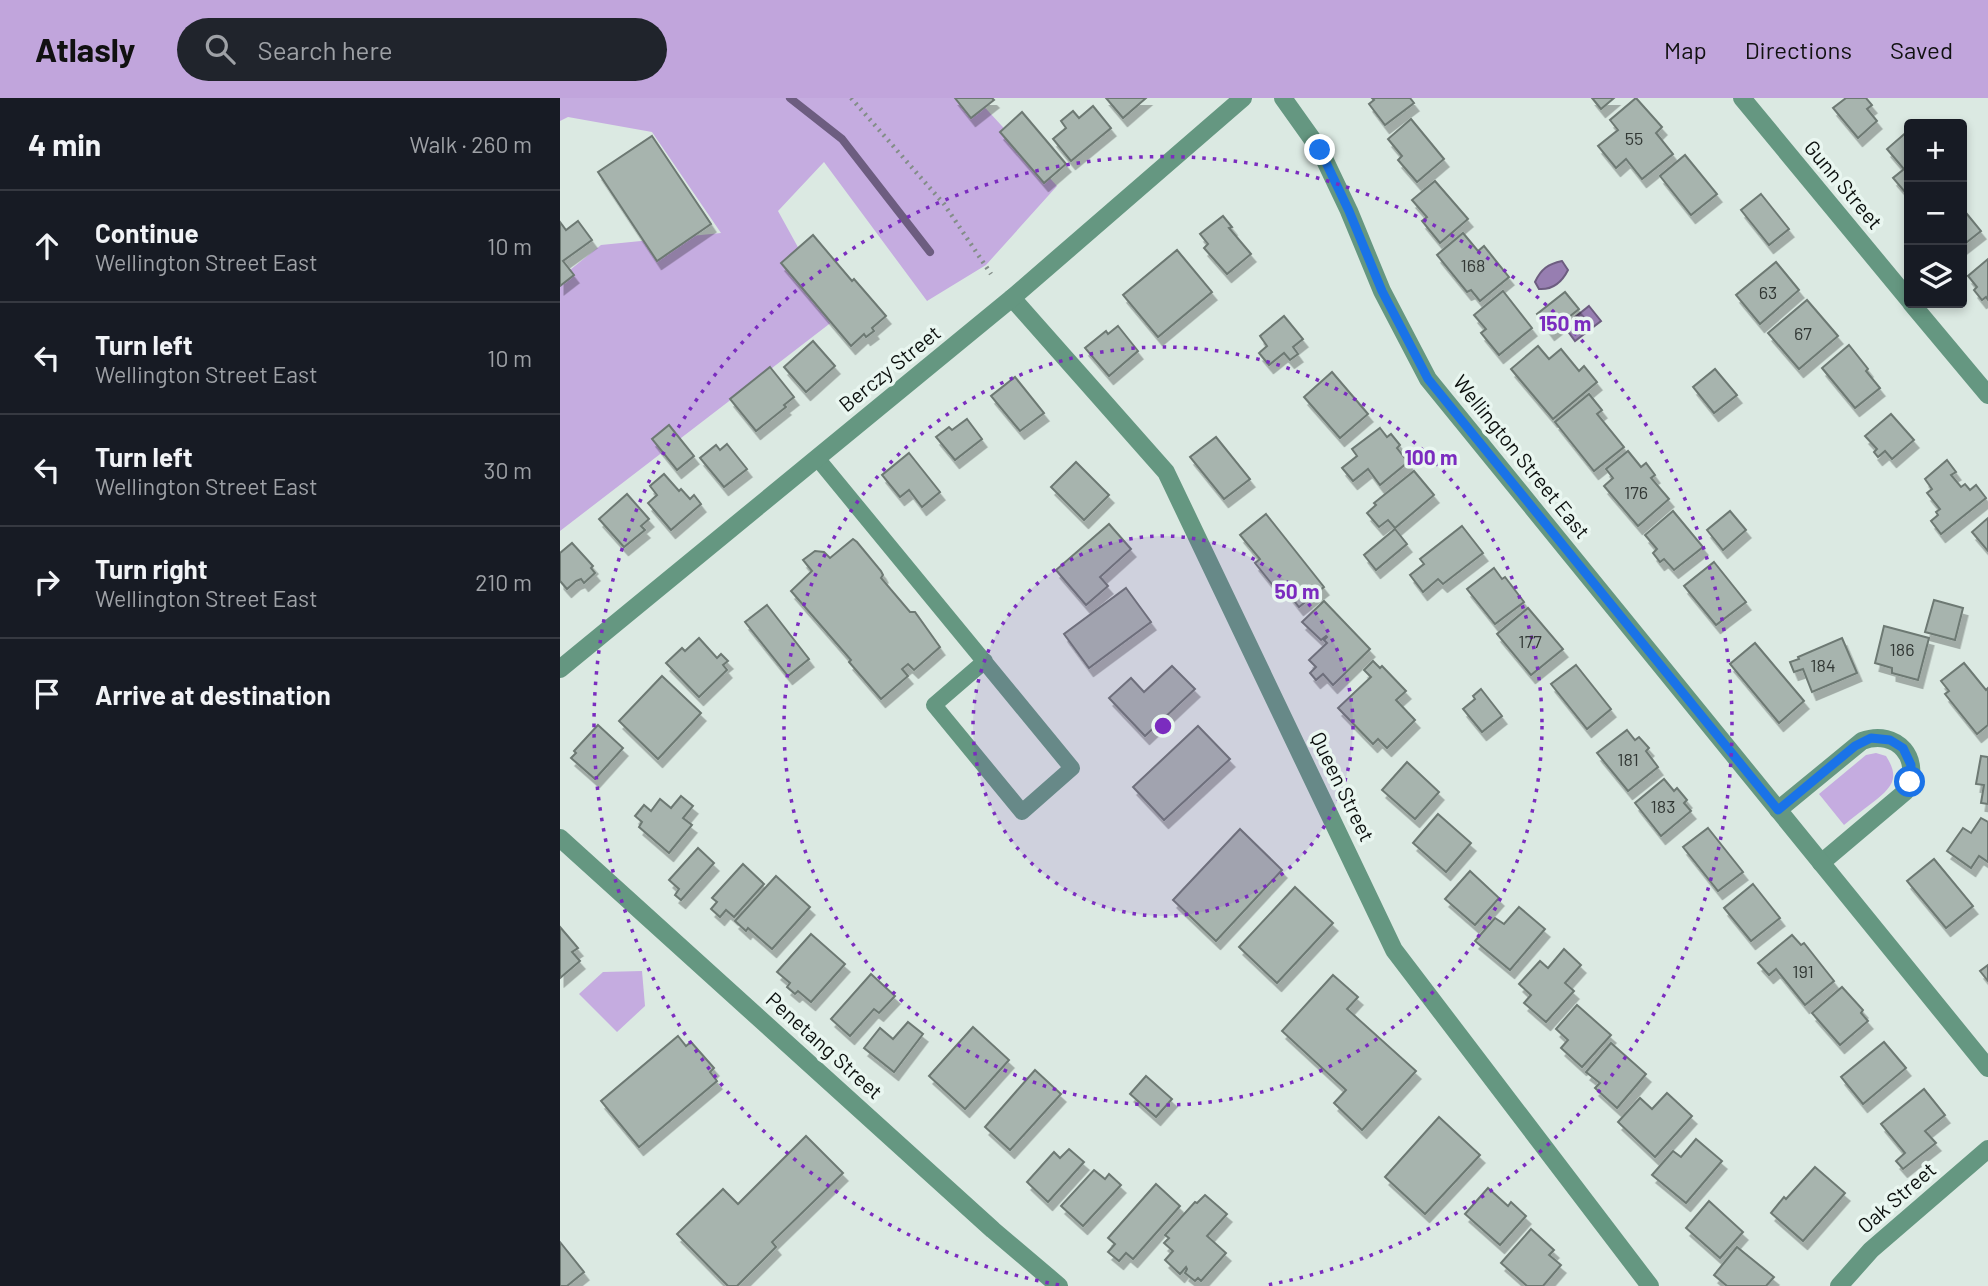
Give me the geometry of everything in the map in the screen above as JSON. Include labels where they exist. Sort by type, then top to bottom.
[{"type":"street","name":"Berczy Street","points":[[560,669],[1012,298],[1243,98]]},
{"type":"street","name":"Wellington Street East","points":[[1283,98],[1320,150],[1382,291],[1428,379],[1988,1069]]},
{"type":"street","name":"Gunn Street","points":[[1742,98],[1904,294]]},
{"type":"street","name":"Queen Street","points":[[1012,298],[1166,472],[1394,950],[1650,1286]]},
{"type":"street","name":"Gunn Street","points":[[1916,308],[1988,396]]},
{"type":"street","points":[[1778,810],[1862,741],[1884,738],[1904,750],[1912,769],[1906,791],[1821,863]]},
{"type":"street","name":"Penetang Street","points":[[560,838],[982,1221],[1059,1286]]},
{"type":"street","name":"Oak Street","points":[[1839,1286],[1871,1250],[1988,1149]]},
{"type":"lane","points":[[817,458],[985,661],[1072,768],[1022,812],[934,705],[985,661]]},
{"type":"path","points":[[851,98],[944,204],[991,274]]},
{"type":"shaded area","points":[[560,98],[979,98],[1057,186],[986,265],[927,301],[824,162],[778,211],[837,318],[560,531],[560,278],[601,245],[721,233],[652,132],[568,117],[560,121]]},
{"type":"shaded area","points":[[1562,261],[1568,270],[1563,278],[1553,287],[1539,289],[1535,282],[1542,270]]},
{"type":"shaded area","points":[[1589,306],[1601,321],[1575,341],[1564,326]]},
{"type":"shaded area","points":[[1876,753],[1886,756],[1893,771],[1892,782],[1879,798],[1844,825],[1819,794],[1866,755]]},
{"type":"shaded area","points":[[642,971],[645,1006],[617,1032],[579,994],[603,972]]},
{"type":"building","points":[[955,98],[992,98],[994,100],[971,118]]},
{"type":"building","points":[[1106,98],[1146,98],[1123,118]]},
{"type":"building","points":[[1372,98],[1410,98],[1414,103],[1385,125],[1369,104],[1374,100]]},
{"type":"building","points":[[1592,98],[1614,98],[1601,109]]},
{"type":"building","points":[[1636,98],[1662,127],[1656,133],[1673,154],[1642,179],[1626,159],[1616,168],[1598,146],[1618,130],[1610,120]]},
{"type":"building","points":[[1846,98],[1866,98],[1872,105],[1867,109],[1877,121],[1858,138],[1833,108]]},
{"type":"building","points":[[1093,106],[1111,128],[1071,161],[1053,139],[1066,128],[1061,121],[1073,111],[1079,118]]},
{"type":"building","points":[[1022,112],[1066,164],[1044,183],[1000,132]]},
{"type":"building","points":[[1411,119],[1444,159],[1417,182],[1398,160],[1402,156],[1388,139]]},
{"type":"building","points":[[1904,134],[1904,169],[1887,149]]},
{"type":"building","points":[[652,136],[711,224],[657,261],[598,172]]},
{"type":"building","points":[[1685,155],[1717,194],[1691,215],[1660,176]]},
{"type":"building","points":[[1904,169],[1904,191],[1893,178]]},
{"type":"building","points":[[1435,181],[1468,219],[1440,243],[1422,221],[1427,217],[1412,200]]},
{"type":"building","points":[[1761,194],[1789,229],[1769,245],[1741,210]]},
{"type":"building","points":[[1967,214],[1981,231],[1967,242]]},
{"type":"building","points":[[1223,216],[1232,227],[1229,228],[1251,254],[1227,274],[1204,248],[1208,244],[1200,234]]},
{"type":"building","points":[[578,221],[592,240],[563,261],[574,275],[560,286],[560,222],[566,230]]},
{"type":"building","points":[[1463,233],[1478,251],[1484,246],[1509,277],[1480,301],[1471,290],[1467,292],[1437,255]]},
{"type":"building","points":[[813,235],[886,316],[872,328],[874,331],[866,337],[864,334],[851,346],[781,263]]},
{"type":"building","points":[[1177,250],[1212,292],[1158,337],[1123,295]]},
{"type":"building","points":[[1988,259],[1988,300],[1986,297],[1982,300],[1974,290],[1977,287],[1968,276]]},
{"type":"building","points":[[1776,262],[1799,290],[1760,324],[1736,295]]},
{"type":"building","points":[[1503,291],[1532,328],[1499,355],[1481,333],[1486,329],[1474,315]]},
{"type":"building","points":[[1565,292],[1579,309],[1550,332],[1537,314]]},
{"type":"building","points":[[1807,300],[1838,336],[1799,369],[1768,333]]},
{"type":"building","points":[[1284,316],[1303,339],[1293,347],[1298,354],[1290,360],[1284,353],[1269,365],[1259,353],[1267,346],[1260,336]]},
{"type":"building","points":[[1118,326],[1138,351],[1109,376],[1085,348],[1106,331],[1108,334]]},
{"type":"building","points":[[813,341],[835,366],[806,392],[784,367]]},
{"type":"building","points":[[1849,345],[1880,388],[1855,408],[1822,368]]},
{"type":"building","points":[[1538,346],[1549,359],[1561,349],[1579,371],[1584,366],[1597,382],[1553,419],[1511,369]]},
{"type":"building","points":[[770,367],[794,397],[784,405],[786,407],[756,431],[730,399]]},
{"type":"building","points":[[1715,369],[1737,395],[1714,413],[1693,387]]},
{"type":"building","points":[[1332,372],[1368,414],[1340,438],[1304,397]]},
{"type":"building","points":[[1015,377],[1044,413],[1020,431],[991,396]]},
{"type":"building","points":[[1589,394],[1602,410],[1597,414],[1624,447],[1594,471],[1555,422]]},
{"type":"building","points":[[1891,414],[1914,440],[1892,459],[1885,451],[1878,457],[1874,452],[1877,449],[1865,436]]},
{"type":"building","points":[[967,419],[982,439],[955,460],[936,437],[949,427],[952,430]]},
{"type":"building","points":[[669,425],[694,456],[677,470],[652,439]]},
{"type":"building","points":[[1380,428],[1387,437],[1391,434],[1400,445],[1397,448],[1408,462],[1380,485],[1368,469],[1353,481],[1342,468],[1357,456],[1352,449]]},
{"type":"building","points":[[1216,437],[1250,479],[1224,499],[1190,457]]},
{"type":"building","points":[[727,444],[747,469],[724,487],[700,458],[716,445],[720,450]]},
{"type":"building","points":[[1628,451],[1641,467],[1646,463],[1655,475],[1651,478],[1669,499],[1638,526],[1604,486],[1613,478],[1606,469]]},
{"type":"building","points":[[909,453],[940,492],[922,507],[909,490],[900,497],[882,475]]},
{"type":"building","points":[[1947,460],[1956,472],[1951,475],[1961,487],[1965,484],[1970,490],[1976,485],[1986,498],[1941,534],[1931,521],[1940,509],[1927,493],[1932,489],[1925,479]]},
{"type":"building","points":[[1076,462],[1109,495],[1084,520],[1051,487]]},
{"type":"building","points":[[1414,471],[1434,495],[1395,528],[1388,520],[1379,527],[1367,513],[1376,505],[1374,503]]},
{"type":"building","points":[[664,474],[679,491],[681,489],[690,499],[694,495],[701,504],[671,530],[648,503],[657,495],[650,486]]},
{"type":"building","points":[[627,494],[649,519],[641,526],[645,530],[624,547],[599,519]]},
{"type":"building","points":[[1673,511],[1703,547],[1674,570],[1664,559],[1660,562],[1653,553],[1657,549],[1645,535]]},
{"type":"building","points":[[1730,511],[1746,530],[1723,550],[1707,530]]},
{"type":"building","points":[[1266,514],[1324,587],[1299,607],[1280,583],[1275,588],[1255,563],[1260,559],[1240,535]]},
{"type":"building","points":[[1988,518],[1988,551],[1972,532]]},
{"type":"building","points":[[1109,524],[1131,549],[1100,577],[1108,586],[1086,605],[1056,570]]},
{"type":"building","points":[[1462,526],[1483,553],[1443,584],[1438,579],[1423,592],[1410,575],[1424,564],[1420,559]]},
{"type":"building","points":[[1395,529],[1407,544],[1376,570],[1364,555]]},
{"type":"building","points":[[853,539],[881,571],[881,578],[910,612],[915,612],[940,647],[914,670],[908,664],[902,669],[908,676],[881,699],[791,591],[812,571],[803,560],[815,551],[824,552],[830,558]]},
{"type":"building","points":[[572,543],[593,566],[591,568],[595,573],[584,583],[581,579],[567,589],[560,581],[560,553]]},
{"type":"building","points":[[1714,562],[1746,602],[1716,625],[1684,586]]},
{"type":"building","points":[[1494,568],[1502,579],[1505,577],[1524,602],[1495,624],[1467,589]]},
{"type":"building","points":[[1126,588],[1151,622],[1089,668],[1064,634]]},
{"type":"building","points":[[1934,600],[1963,608],[1955,640],[1925,632]]},
{"type":"building","points":[[1324,601],[1370,649],[1333,685],[1323,674],[1316,680],[1310,673],[1316,667],[1309,660],[1327,643],[1324,640],[1327,637],[1321,640],[1302,622]]},
{"type":"building","points":[[767,605],[809,659],[788,676],[745,622]]},
{"type":"building","points":[[1528,608],[1563,649],[1531,675],[1497,634]]},
{"type":"building","points":[[1884,626],[1929,638],[1918,680],[1892,673],[1892,668],[1875,663]]},
{"type":"building","points":[[699,638],[717,658],[721,654],[728,661],[723,665],[727,670],[699,697],[666,663],[682,648],[685,651]]},
{"type":"building","points":[[1842,638],[1857,673],[1812,692],[1803,669],[1794,672],[1790,662]]},
{"type":"building","points":[[1755,643],[1804,701],[1779,723],[1730,664]]},
{"type":"building","points":[[1373,661],[1380,668],[1382,666],[1406,691],[1396,700],[1415,720],[1387,748],[1378,739],[1373,744],[1338,708],[1371,677],[1364,670]]},
{"type":"building","points":[[1964,663],[1986,690],[1988,688],[1988,725],[1977,734],[1945,694],[1949,691],[1941,681]]},
{"type":"building","points":[[1576,665],[1611,709],[1587,729],[1551,684]]},
{"type":"building","points":[[1172,666],[1195,689],[1145,736],[1109,698],[1131,678],[1144,692]]},
{"type":"building","points":[[662,676],[701,713],[658,759],[619,721]]},
{"type":"building","points":[[1481,689],[1502,716],[1482,732],[1463,709],[1475,699],[1473,696]]},
{"type":"building","points":[[598,725],[623,748],[595,779],[571,758],[576,753],[574,751]]},
{"type":"building","points":[[1198,726],[1230,759],[1164,820],[1133,787]]},
{"type":"building","points":[[1627,730],[1635,740],[1639,737],[1649,748],[1646,751],[1658,767],[1628,791],[1597,753]]},
{"type":"building","points":[[1981,756],[1988,757],[1988,804],[1981,803],[1984,785],[1976,784]]},
{"type":"building","points":[[1407,762],[1439,792],[1415,819],[1382,790]]},
{"type":"building","points":[[1664,779],[1674,791],[1677,788],[1687,800],[1684,803],[1691,811],[1661,836],[1635,803]]},
{"type":"building","points":[[681,796],[693,806],[683,818],[692,825],[669,853],[639,827],[642,822],[635,816],[644,805],[651,811],[660,799],[671,808]]},
{"type":"building","points":[[1438,814],[1471,843],[1446,872],[1413,843]]},
{"type":"building","points":[[1981,818],[1988,822],[1988,862],[1979,856],[1971,868],[1947,851],[1963,828],[1971,833]]},
{"type":"building","points":[[1708,828],[1743,872],[1718,891],[1683,847]]},
{"type":"building","points":[[1240,829],[1282,870],[1216,941],[1173,900]]},
{"type":"building","points":[[698,848],[714,863],[681,900],[675,895],[679,889],[669,880]]},
{"type":"building","points":[[1934,859],[1973,906],[1946,928],[1907,881]]},
{"type":"building","points":[[743,864],[764,884],[734,917],[726,910],[720,917],[711,909],[717,902],[712,898]]},
{"type":"building","points":[[1470,871],[1499,898],[1475,925],[1445,899]]},
{"type":"building","points":[[776,876],[810,907],[772,949],[748,928],[746,931],[735,921]]},
{"type":"building","points":[[1753,884],[1780,918],[1751,941],[1724,908]]},
{"type":"building","points":[[1295,887],[1333,923],[1277,983],[1239,947]]},
{"type":"building","points":[[1519,907],[1545,929],[1510,970],[1475,941],[1495,918],[1504,924]]},
{"type":"building","points":[[560,927],[578,948],[572,952],[580,961],[560,978]]},
{"type":"building","points":[[811,934],[845,964],[811,1002],[798,991],[795,994],[787,987],[790,983],[777,972]]},
{"type":"building","points":[[1792,935],[1801,945],[1804,943],[1834,981],[1805,1005],[1776,969],[1769,975],[1758,963]]},
{"type":"building","points":[[1564,949],[1581,965],[1565,983],[1574,991],[1546,1022],[1524,1003],[1531,995],[1519,984],[1540,961],[1548,968]]},
{"type":"building","points":[[1988,965],[1988,981],[1980,971]]},
{"type":"building","points":[[871,974],[895,996],[879,1013],[874,1009],[850,1036],[831,1019]]},
{"type":"building","points":[[1333,975],[1358,997],[1347,1009],[1416,1071],[1362,1130],[1334,1103],[1346,1090],[1282,1031]]},
{"type":"building","points":[[1842,987],[1863,1010],[1861,1013],[1868,1021],[1840,1045],[1812,1013]]},
{"type":"building","points":[[1577,1005],[1611,1035],[1582,1067],[1561,1048],[1568,1040],[1556,1029]]},
{"type":"building","points":[[908,1022],[923,1034],[894,1072],[864,1048],[880,1028],[893,1039]]},
{"type":"building","points":[[973,1027],[1009,1060],[965,1109],[929,1076]]},
{"type":"building","points":[[678,1036],[686,1046],[691,1042],[714,1068],[710,1072],[717,1081],[639,1147],[601,1101]]},
{"type":"building","points":[[1884,1042],[1906,1068],[1863,1104],[1841,1077]]},
{"type":"building","points":[[1611,1043],[1646,1074],[1617,1108],[1595,1088],[1600,1083],[1586,1072]]},
{"type":"building","points":[[1035,1070],[1061,1094],[1010,1150],[985,1127]]},
{"type":"building","points":[[1146,1076],[1172,1099],[1156,1117],[1130,1094]]},
{"type":"building","points":[[1924,1089],[1945,1115],[1925,1131],[1936,1143],[1903,1169],[1896,1161],[1905,1153],[1881,1124]]},
{"type":"building","points":[[1667,1093],[1692,1116],[1655,1157],[1618,1122],[1640,1098],[1652,1109]]},
{"type":"building","points":[[1439,1117],[1480,1155],[1425,1214],[1385,1177]]},
{"type":"building","points":[[806,1136],[843,1173],[772,1242],[776,1247],[737,1286],[728,1286],[677,1234],[723,1189],[738,1204]]},
{"type":"building","points":[[1696,1139],[1722,1161],[1686,1203],[1652,1175],[1673,1151],[1681,1157]]},
{"type":"building","points":[[1069,1149],[1084,1162],[1048,1202],[1027,1182],[1054,1152],[1060,1158]]},
{"type":"building","points":[[1815,1167],[1845,1193],[1803,1241],[1771,1213]]},
{"type":"building","points":[[1094,1170],[1105,1179],[1109,1174],[1121,1185],[1083,1226],[1061,1206]]},
{"type":"building","points":[[1156,1184],[1180,1206],[1133,1259],[1126,1253],[1119,1261],[1108,1252],[1115,1244],[1108,1238]]},
{"type":"building","points":[[1488,1188],[1508,1206],[1511,1202],[1526,1216],[1500,1245],[1465,1214]]},
{"type":"building","points":[[1205,1195],[1227,1214],[1207,1236],[1226,1253],[1201,1281],[1198,1278],[1195,1281],[1185,1273],[1186,1267],[1180,1274],[1165,1260],[1173,1251],[1164,1243],[1169,1238],[1165,1235],[1195,1202]]},
{"type":"building","points":[[1709,1201],[1743,1232],[1720,1258],[1686,1228]]},
{"type":"building","points":[[1531,1229],[1554,1250],[1549,1255],[1561,1265],[1543,1286],[1527,1286],[1501,1263]]},
{"type":"building","points":[[560,1242],[584,1272],[567,1286],[560,1286]]},
{"type":"building","points":[[1737,1247],[1774,1277],[1766,1286],[1727,1286],[1714,1275]]},
{"type":"waterway","points":[[790,98],[842,139],[930,252]]},
{"type":"route","points":[[1320,150],[1382,291],[1428,379],[1778,810],[1855,746],[1871,738],[1890,740],[1903,748],[1911,765],[1910,782]]}]
